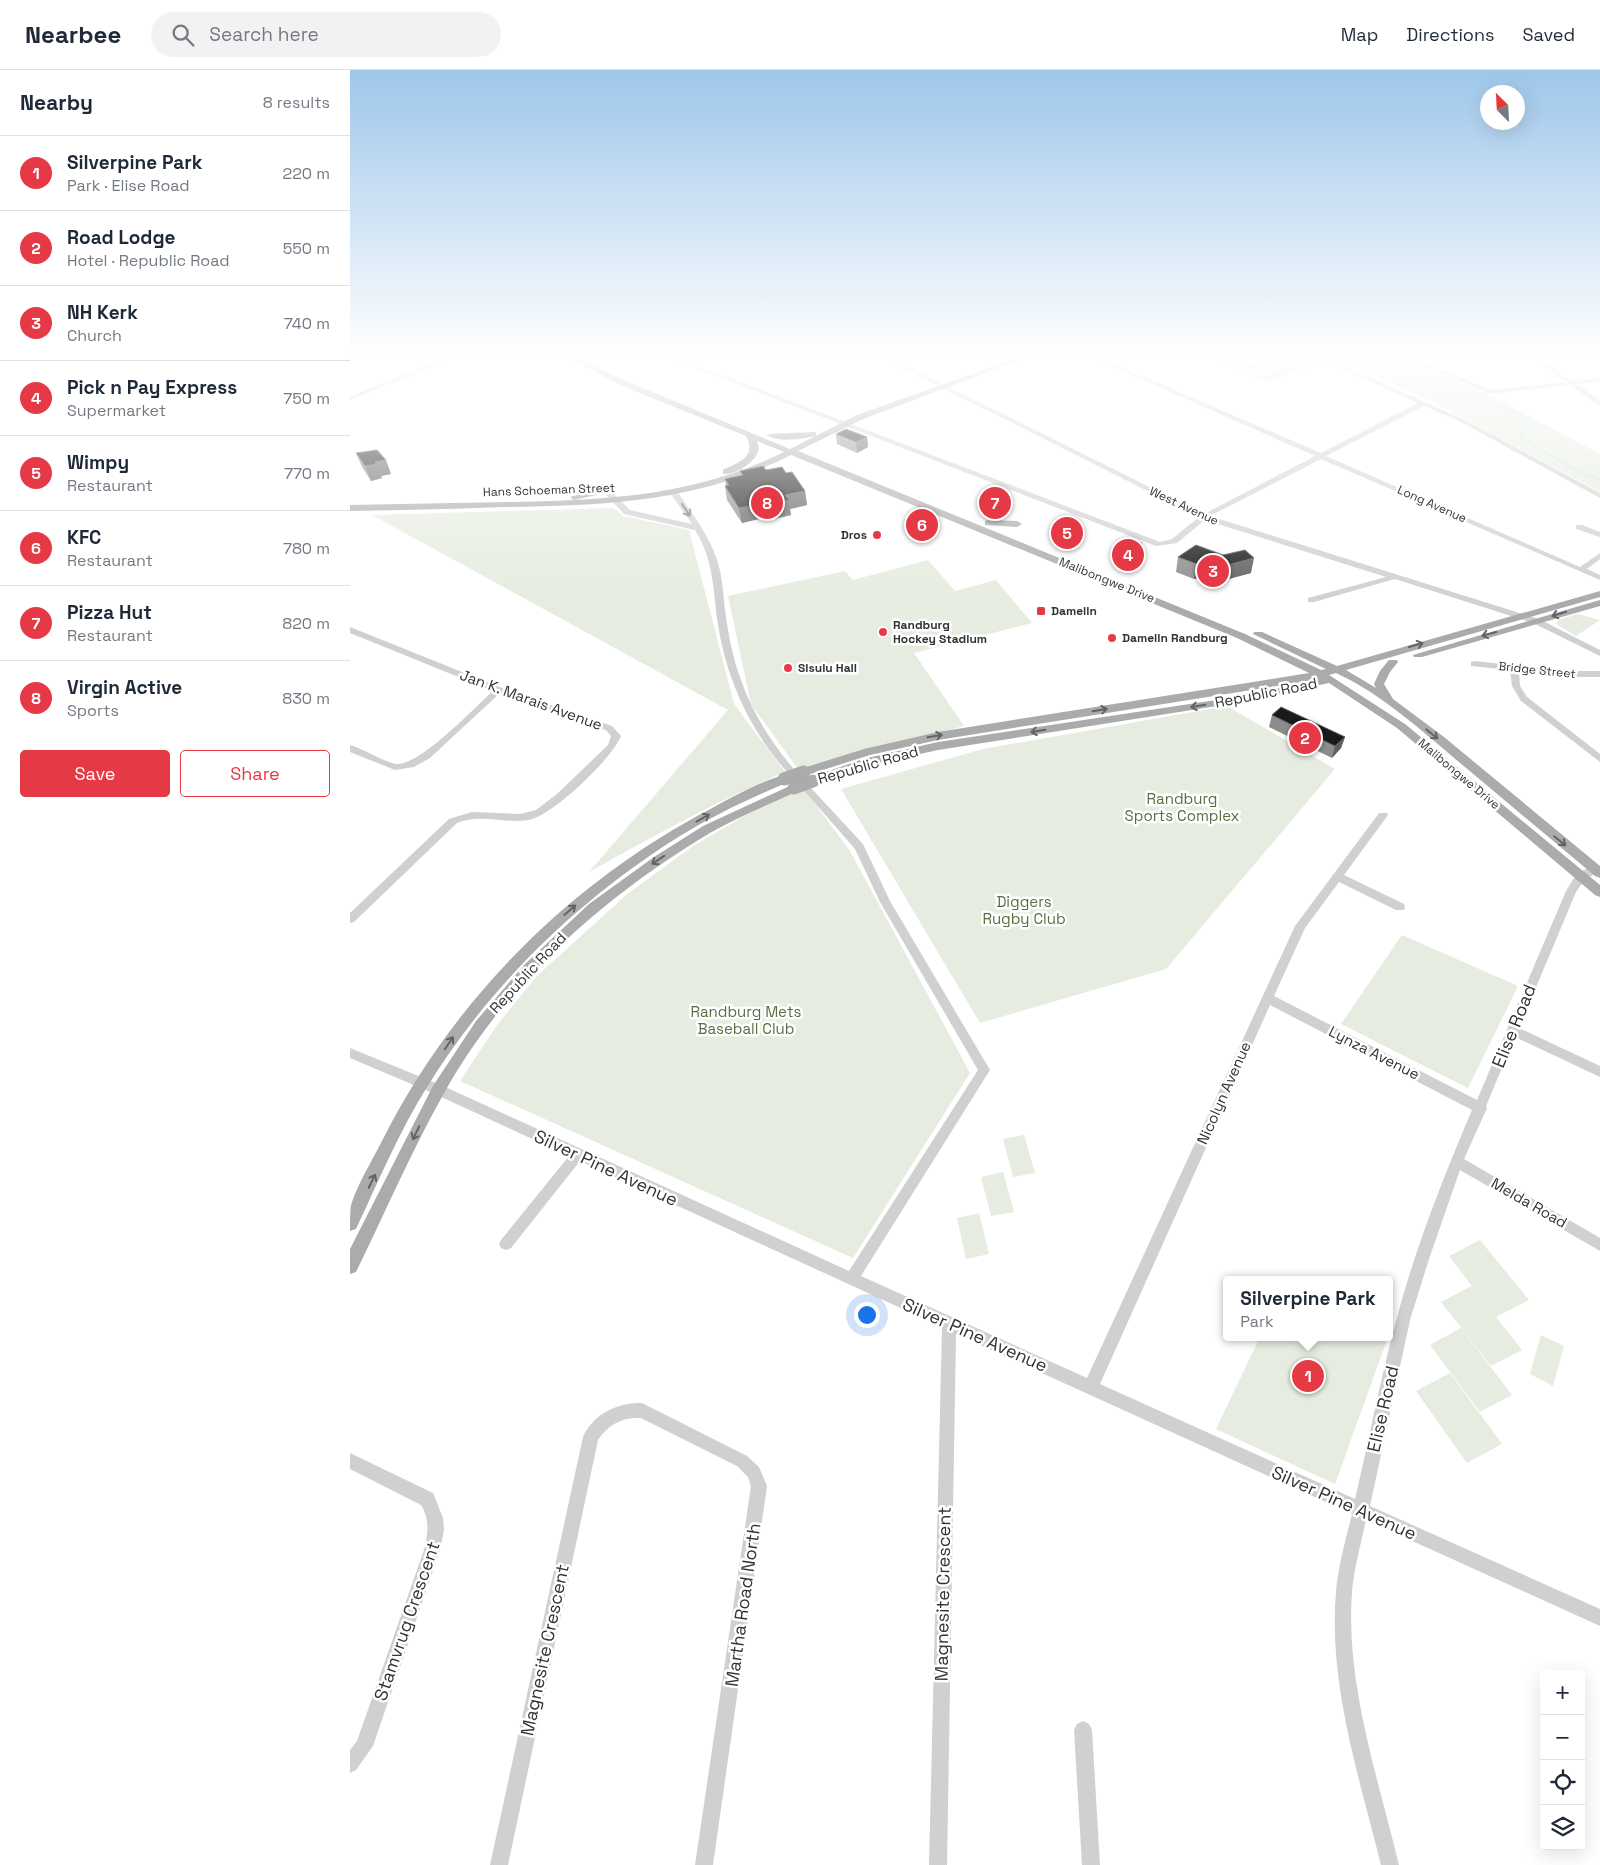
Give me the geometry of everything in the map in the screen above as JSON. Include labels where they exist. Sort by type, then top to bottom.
[{"type":"main road","points":[[725,473],[756,453],[756,447],[751,438]]},
{"type":"main road","name":"Malibongwe Drive","points":[[761,438],[988,523],[1290,647],[1349,675],[1394,704],[1440,740],[1598,871]]},
{"type":"main road","name":"Malibongwe Drive","points":[[775,438],[825,465],[1190,614],[1280,654],[1332,680],[1423,744],[1600,892]]},
{"type":"main road","points":[[792,448],[807,438]]},
{"type":"main road","points":[[792,448],[816,438]]},
{"type":"main road","points":[[820,448],[826,438]]},
{"type":"main road","name":"Hans Schoeman Street","points":[[350,508],[612,498],[674,492],[720,481],[762,466],[792,448]]},
{"type":"main road","name":"Hans Schoeman Street","points":[[350,502],[573,497],[612,498],[666,488],[725,473],[792,448]]},
{"type":"main road","points":[[762,466],[800,461],[825,465]]},
{"type":"main road","points":[[573,497],[594,493],[602,487]]},
{"type":"main road","points":[[988,523],[1018,528]]},
{"type":"main road","name":"Republic Road","points":[[350,1224],[421,1083],[481,1000],[542,935],[610,876],[676,833],[737,800],[804,772],[868,752],[938,736],[1320,674],[1600,594]]},
{"type":"main road","name":"Republic Road","points":[[350,1266],[438,1090],[481,1025],[507,993],[548,949],[627,881],[789,779],[811,786],[867,762],[938,746],[1298,688],[1332,680],[1600,603]]},
{"type":"main road","points":[[1290,647],[1332,658],[1384,655]]},
{"type":"main road","points":[[1242,688],[1269,681],[1281,674],[1286,664],[1280,654]]},
{"type":"main road","points":[[1393,662],[1381,677],[1380,684],[1385,695],[1394,704]]},
{"type":"main road","points":[[1298,688],[1341,693],[1370,705]]},
{"type":"street","points":[[883,438],[1159,544],[1170,543],[1204,517],[1357,438]]},
{"type":"street","name":"West Avenue","points":[[1046,438],[1204,517],[1536,621]]},
{"type":"street","name":"Long Avenue","points":[[1280,438],[1600,578]]},
{"type":"street","points":[[1490,438],[1600,496]]},
{"type":"street","points":[[674,492],[698,528],[709,549],[716,571],[724,633],[744,706],[789,779]]},
{"type":"street","points":[[612,498],[627,512],[698,528]]},
{"type":"street","points":[[1579,526],[1600,535]]},
{"type":"street","points":[[1581,570],[1600,554]]},
{"type":"street","points":[[1311,600],[1394,578]]},
{"type":"street","points":[[1536,621],[1600,653]]},
{"type":"street","name":"Jan K. Marais Avenue","points":[[350,630],[499,690],[609,728],[616,736],[615,742],[543,811],[521,817],[472,814],[454,821],[350,919]]},
{"type":"street","name":"Bridge Street","points":[[1474,664],[1569,674],[1600,674]]},
{"type":"street","points":[[1514,668],[1516,686],[1524,699],[1600,759]]},
{"type":"street","points":[[350,748],[389,765],[406,767],[418,763],[499,690]]},
{"type":"street","points":[[811,786],[859,847],[885,902],[984,1070],[851,1280]]},
{"type":"street","name":"Nicolyn Avenue","points":[[1090,1387],[1300,926],[1383,815]]},
{"type":"street","points":[[1581,876],[1598,871]]},
{"type":"street","points":[[1336,876],[1400,907]]},
{"type":"street","name":"Elise Road","points":[[1390,1865],[1355,1722],[1345,1664],[1343,1633],[1344,1591],[1360,1510],[1403,1320],[1422,1259],[1457,1161],[1571,891],[1581,876]]},
{"type":"street","name":"Lynza Avenue","points":[[1267,998],[1481,1108]]},
{"type":"street","points":[[1512,1030],[1600,1072]]},
{"type":"street","name":"Silver Pine Avenue","points":[[350,1053],[438,1090],[851,1280],[1600,1618]]},
{"type":"street","points":[[506,1244],[577,1155]]},
{"type":"street","name":"Melda Road","points":[[1457,1161],[1600,1245]]},
{"type":"street","name":"Magnesite Crescent","points":[[938,1865],[949,1323]]},
{"type":"street","name":"Magnesite Crescent","points":[[498,1865],[591,1437],[596,1428],[611,1416],[626,1411],[642,1411]]},
{"type":"street","name":"Martha Road North","points":[[642,1411],[742,1461],[754,1472],[759,1486],[704,1865]]},
{"type":"street","name":"Stamvrug Crescent","points":[[350,1461],[427,1499],[433,1508],[437,1522],[432,1550],[364,1746],[350,1764]]},
{"type":"street","points":[[1083,1730],[1091,1865]]},
{"type":"green space","points":[[1499,438],[1570,438],[1600,454],[1600,492]]},
{"type":"green space","points":[[614,508],[623,516],[689,530],[734,704],[785,772],[686,819],[589,872],[728,710],[372,515]]},
{"type":"green space","points":[[928,560],[955,591],[996,580],[1032,623],[914,653],[964,726],[798,769],[751,704],[728,596],[845,571],[853,580]]},
{"type":"green space","points":[[1578,614],[1600,620],[1576,636],[1556,624],[1558,620]]},
{"type":"green space","points":[[1227,706],[1335,769],[1166,969],[980,1023],[841,789],[983,749]]},
{"type":"green space","name":"Randburg Mets Baseball Club","points":[[804,789],[850,851],[970,1073],[853,1258],[460,1081],[497,1025],[537,976],[626,895],[693,846],[746,815]]},
{"type":"green space","points":[[1402,935],[1518,986],[1468,1088],[1341,1024]]},
{"type":"green space","points":[[1024,1135],[1035,1173],[1013,1177],[1003,1139]]},
{"type":"green space","points":[[1003,1172],[1014,1212],[991,1216],[981,1177]]},
{"type":"green space","points":[[979,1213],[989,1254],[966,1259],[957,1218]]},
{"type":"green space","points":[[1480,1240],[1529,1300],[1496,1317],[1522,1350],[1491,1366],[1441,1302],[1472,1286],[1449,1256]]},
{"type":"green space","points":[[1461,1328],[1512,1395],[1480,1412],[1430,1345]]},
{"type":"green space","points":[[1541,1335],[1564,1346],[1553,1386],[1530,1374]]},
{"type":"green space","points":[[1258,1341],[1387,1341],[1335,1484],[1216,1429]]},
{"type":"green space","points":[[1450,1373],[1502,1444],[1467,1463],[1416,1391]]},
{"type":"building","points":[[845,438],[865,438],[856,442]]},
{"type":"building","points":[[377,450],[386,460],[365,466],[356,453]]},
{"type":"building","points":[[763,466],[766,470],[782,467],[786,473],[792,472],[805,491],[785,495],[789,500],[763,506],[761,504],[739,508],[725,486],[729,485],[725,479],[743,475],[740,471]]},
{"type":"building","points":[[1062,519],[1079,526],[1070,532],[1054,525]]},
{"type":"building","points":[[1131,540],[1142,543],[1126,555],[1116,551]]},
{"type":"building","points":[[1196,545],[1223,555],[1245,550],[1254,558],[1224,566],[1210,561],[1197,564],[1178,557]]},
{"type":"building","points":[[1281,707],[1345,737],[1335,746],[1272,715]]},
{"type":"waterway","points":[[1522,438],[1573,469],[1600,480]]},
{"type":"place","name":"Virgin Active","points":[[767,503]]},
{"type":"place","name":"Pizza Hut","points":[[995,503]]},
{"type":"place","name":"KFC","points":[[922,525]]},
{"type":"place","name":"Wimpy","points":[[1067,533]]},
{"type":"place","name":"Dros","points":[[877,535]]},
{"type":"place","name":"Pick n Pay Express","points":[[1128,555]]},
{"type":"place","name":"NH Kerk","points":[[1213,571]]},
{"type":"place","name":"Damelin","points":[[1041,611]]},
{"type":"place","name":"Randburg Hockey Stadium","points":[[883,632]]},
{"type":"place","name":"Damelin Randburg","points":[[1112,638]]},
{"type":"place","name":"Sisulu Hall","points":[[788,668]]},
{"type":"place","name":"Road Lodge","points":[[1305,738]]},
{"type":"place","name":"Silverpine Park","points":[[1308,1376]]},
{"type":"park label","name":"Randburg Sports Complex","points":[[1182,808]]},
{"type":"park label","name":"Diggers Rugby Club","points":[[1024,910]]}]
